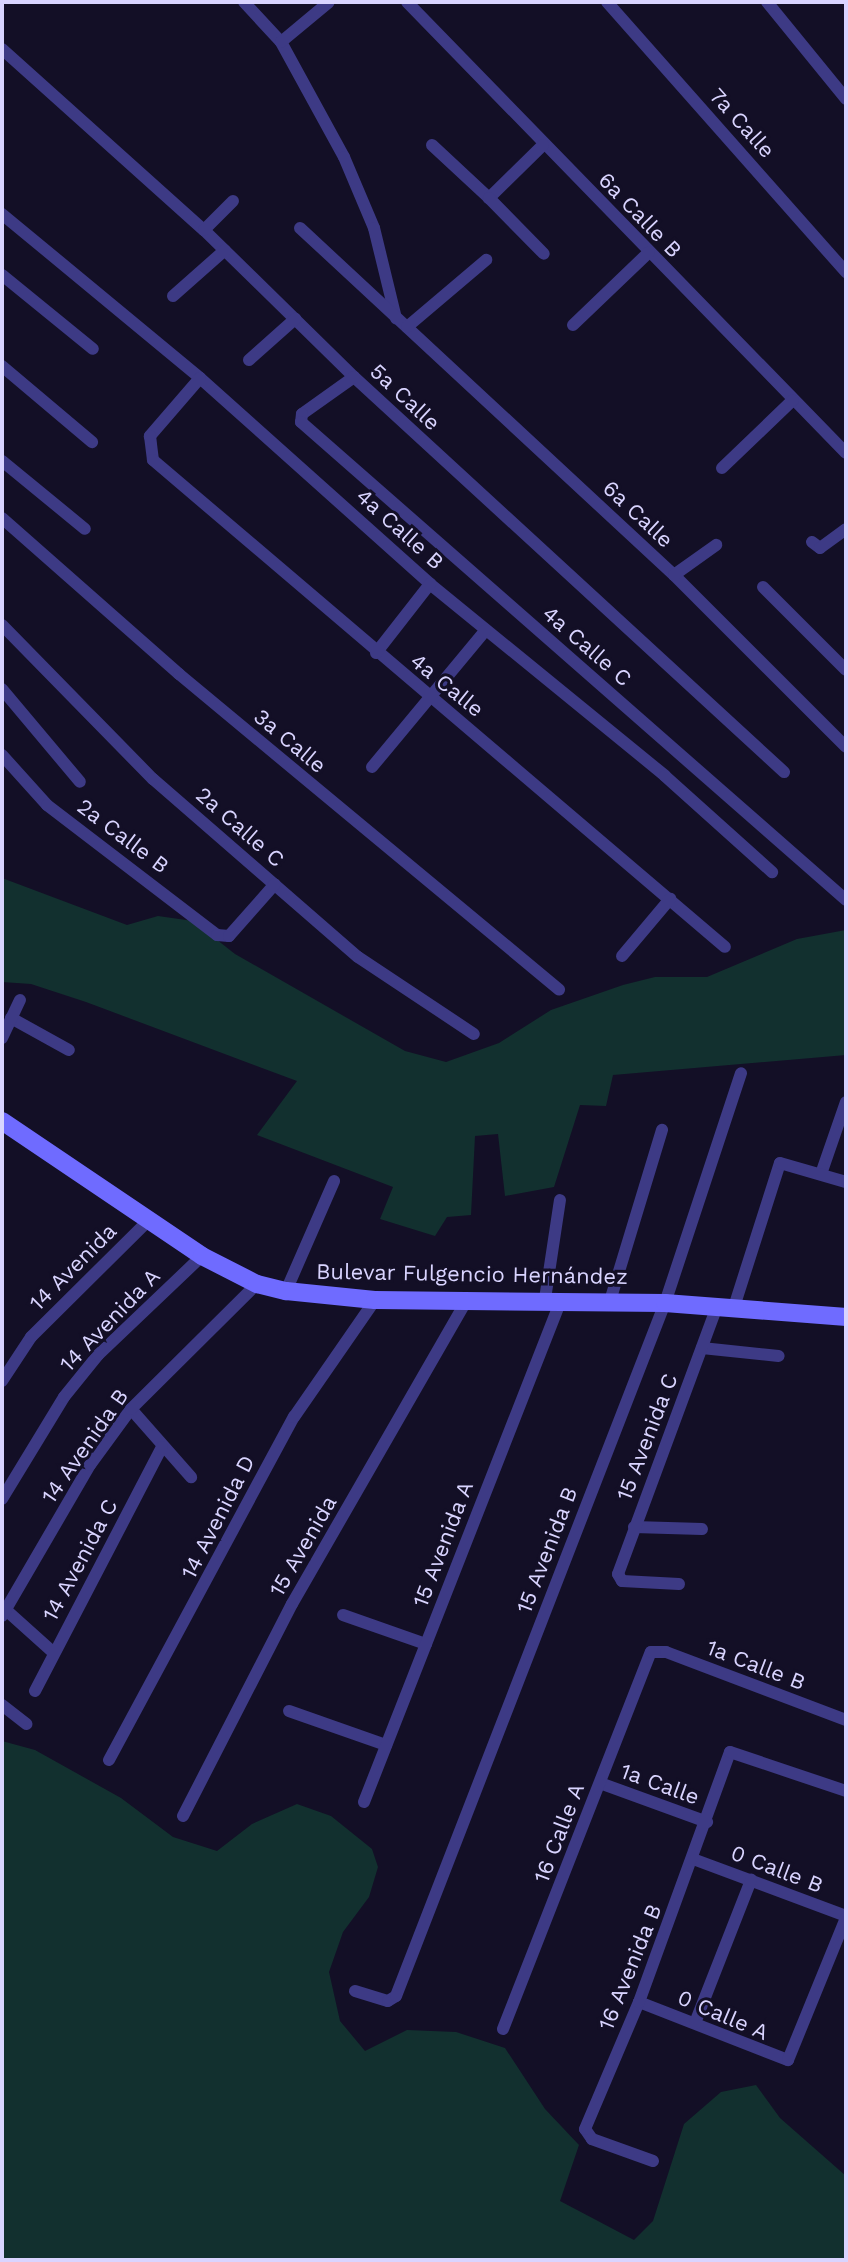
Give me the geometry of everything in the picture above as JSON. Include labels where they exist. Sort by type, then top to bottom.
[{"type":"street","points":[[244,2],[281,42],[354,180],[374,228],[396,318]]},
{"type":"street","points":[[281,42],[329,2]]},
{"type":"street","name":"6a Calle B","points":[[407,2],[846,453]]},
{"type":"street","name":"7a Calle","points":[[607,2],[846,272]]},
{"type":"street","points":[[767,2],[846,99]]},
{"type":"street","name":"5a Calle","points":[[2,49],[204,230],[354,377],[784,772]]},
{"type":"street","points":[[432,145],[544,254]]},
{"type":"street","points":[[489,198],[543,145]]},
{"type":"street","points":[[204,230],[233,201]]},
{"type":"street","name":"4a Calle B","points":[[2,214],[200,378],[430,584],[665,776],[772,872]]},
{"type":"street","name":"6a Calle","points":[[300,228],[674,575],[846,747]]},
{"type":"street","points":[[173,296],[225,250]]},
{"type":"street","points":[[573,325],[649,252]]},
{"type":"street","points":[[407,327],[486,260]]},
{"type":"street","points":[[2,275],[93,349]]},
{"type":"street","points":[[249,360],[295,319]]},
{"type":"street","points":[[2,366],[92,442]]},
{"type":"street","name":"4a Calle C","points":[[354,377],[302,414],[301,422],[841,887],[846,900]]},
{"type":"street","name":"4a Calle","points":[[200,378],[150,436],[147,450],[153,460],[725,947]]},
{"type":"street","points":[[722,468],[793,400]]},
{"type":"street","points":[[2,461],[85,529]]},
{"type":"street","name":"3a Calle","points":[[2,518],[179,674],[559,989]]},
{"type":"street","points":[[812,542],[820,548],[846,529]]},
{"type":"street","points":[[674,575],[716,545]]},
{"type":"street","points":[[376,653],[430,584]]},
{"type":"street","points":[[763,587],[846,670]]},
{"type":"street","name":"2a Calle C","points":[[2,625],[153,779],[358,957],[474,1034]]},
{"type":"street","points":[[372,767],[485,631]]},
{"type":"street","points":[[2,689],[80,782]]},
{"type":"street","name":"2a Calle B","points":[[2,755],[47,805],[217,935],[229,936],[275,884]]},
{"type":"street","points":[[622,956],[670,899]]},
{"type":"street","points":[[2,1038],[20,1000]]},
{"type":"street","points":[[11,1018],[69,1050]]},
{"type":"street","name":"15 Avenida B","points":[[355,1991],[388,2001],[396,1996],[665,1303],[741,1073]]},
{"type":"street","points":[[846,1102],[821,1174],[846,1182]]},
{"type":"street","name":"Bulevar Fulgencio Hernández","points":[[2,1121],[147,1222],[202,1256],[257,1284],[286,1291],[375,1300],[553,1299],[665,1303],[846,1317]]},
{"type":"street","points":[[610,1301],[662,1130]]},
{"type":"street","name":"15 Avenida C","points":[[679,1584],[622,1581],[618,1574],[702,1348],[725,1306],[780,1163],[821,1174]]},
{"type":"street","points":[[286,1291],[334,1181]]},
{"type":"street","points":[[553,1299],[560,1200]]},
{"type":"street","name":"14 Avenida","points":[[2,1381],[31,1337],[147,1222]]},
{"type":"street","name":"14 Avenida A","points":[[2,1499],[64,1397],[98,1355],[202,1256]]},
{"type":"street","name":"14 Avenida B","points":[[4,1613],[90,1465],[131,1409],[257,1284]]},
{"type":"street","name":"15 Avenida A","points":[[364,1802],[426,1644],[553,1299]]},
{"type":"street","name":"14 Avenida D","points":[[109,1760],[294,1417],[375,1300]]},
{"type":"street","name":"15 Avenida","points":[[183,1816],[292,1604],[467,1300]]},
{"type":"street","points":[[702,1348],[779,1356]]},
{"type":"street","points":[[131,1409],[191,1477]]},
{"type":"street","name":"14 Avenida C","points":[[35,1691],[162,1447]]},
{"type":"street","points":[[634,1527],[702,1529]]},
{"type":"street","points":[[4,1613],[54,1653]]},
{"type":"street","points":[[343,1615],[426,1644]]},
{"type":"street","name":"1a Calle B","points":[[651,1652],[666,1652],[846,1720]]},
{"type":"street","name":"16 Calle A","points":[[503,2029],[651,1652]]},
{"type":"street","points":[[2,1705],[26,1724]]},
{"type":"street","points":[[289,1711],[386,1745]]},
{"type":"street","name":"16 Avenida B","points":[[653,2161],[592,2139],[585,2129],[639,2002],[730,1752],[737,1750],[846,1791]]},
{"type":"street","name":"1a Calle","points":[[600,1783],[707,1822]]},
{"type":"street","name":"0 Calle B","points":[[693,1859],[846,1917]]},
{"type":"street","points":[[695,2023],[751,1880]]},
{"type":"street","name":"0 Calle A","points":[[639,2002],[779,2060],[791,2057],[846,1917]]},
{"type":"green space","points":[[2,878],[127,925],[158,916],[193,921],[235,954],[405,1051],[446,1062],[499,1043],[551,1010],[623,985],[655,977],[707,977],[797,939],[846,930],[846,1055],[613,1075],[606,1106],[580,1105],[554,1187],[505,1196],[498,1134],[475,1136],[471,1215],[447,1217],[435,1236],[380,1219],[393,1187],[257,1135],[297,1081],[86,1002],[31,984],[2,982]]},
{"type":"green space","points":[[2,1741],[35,1750],[121,1798],[173,1837],[217,1851],[252,1824],[297,1804],[331,1816],[372,1849],[378,1867],[369,1897],[343,1932],[329,1972],[340,2021],[365,2051],[407,2030],[456,2032],[505,2048],[545,2109],[579,2145],[560,2201],[634,2240],[653,2221],[684,2124],[721,2092],[756,2085],[780,2118],[846,2176],[846,2260],[2,2260]]}]
